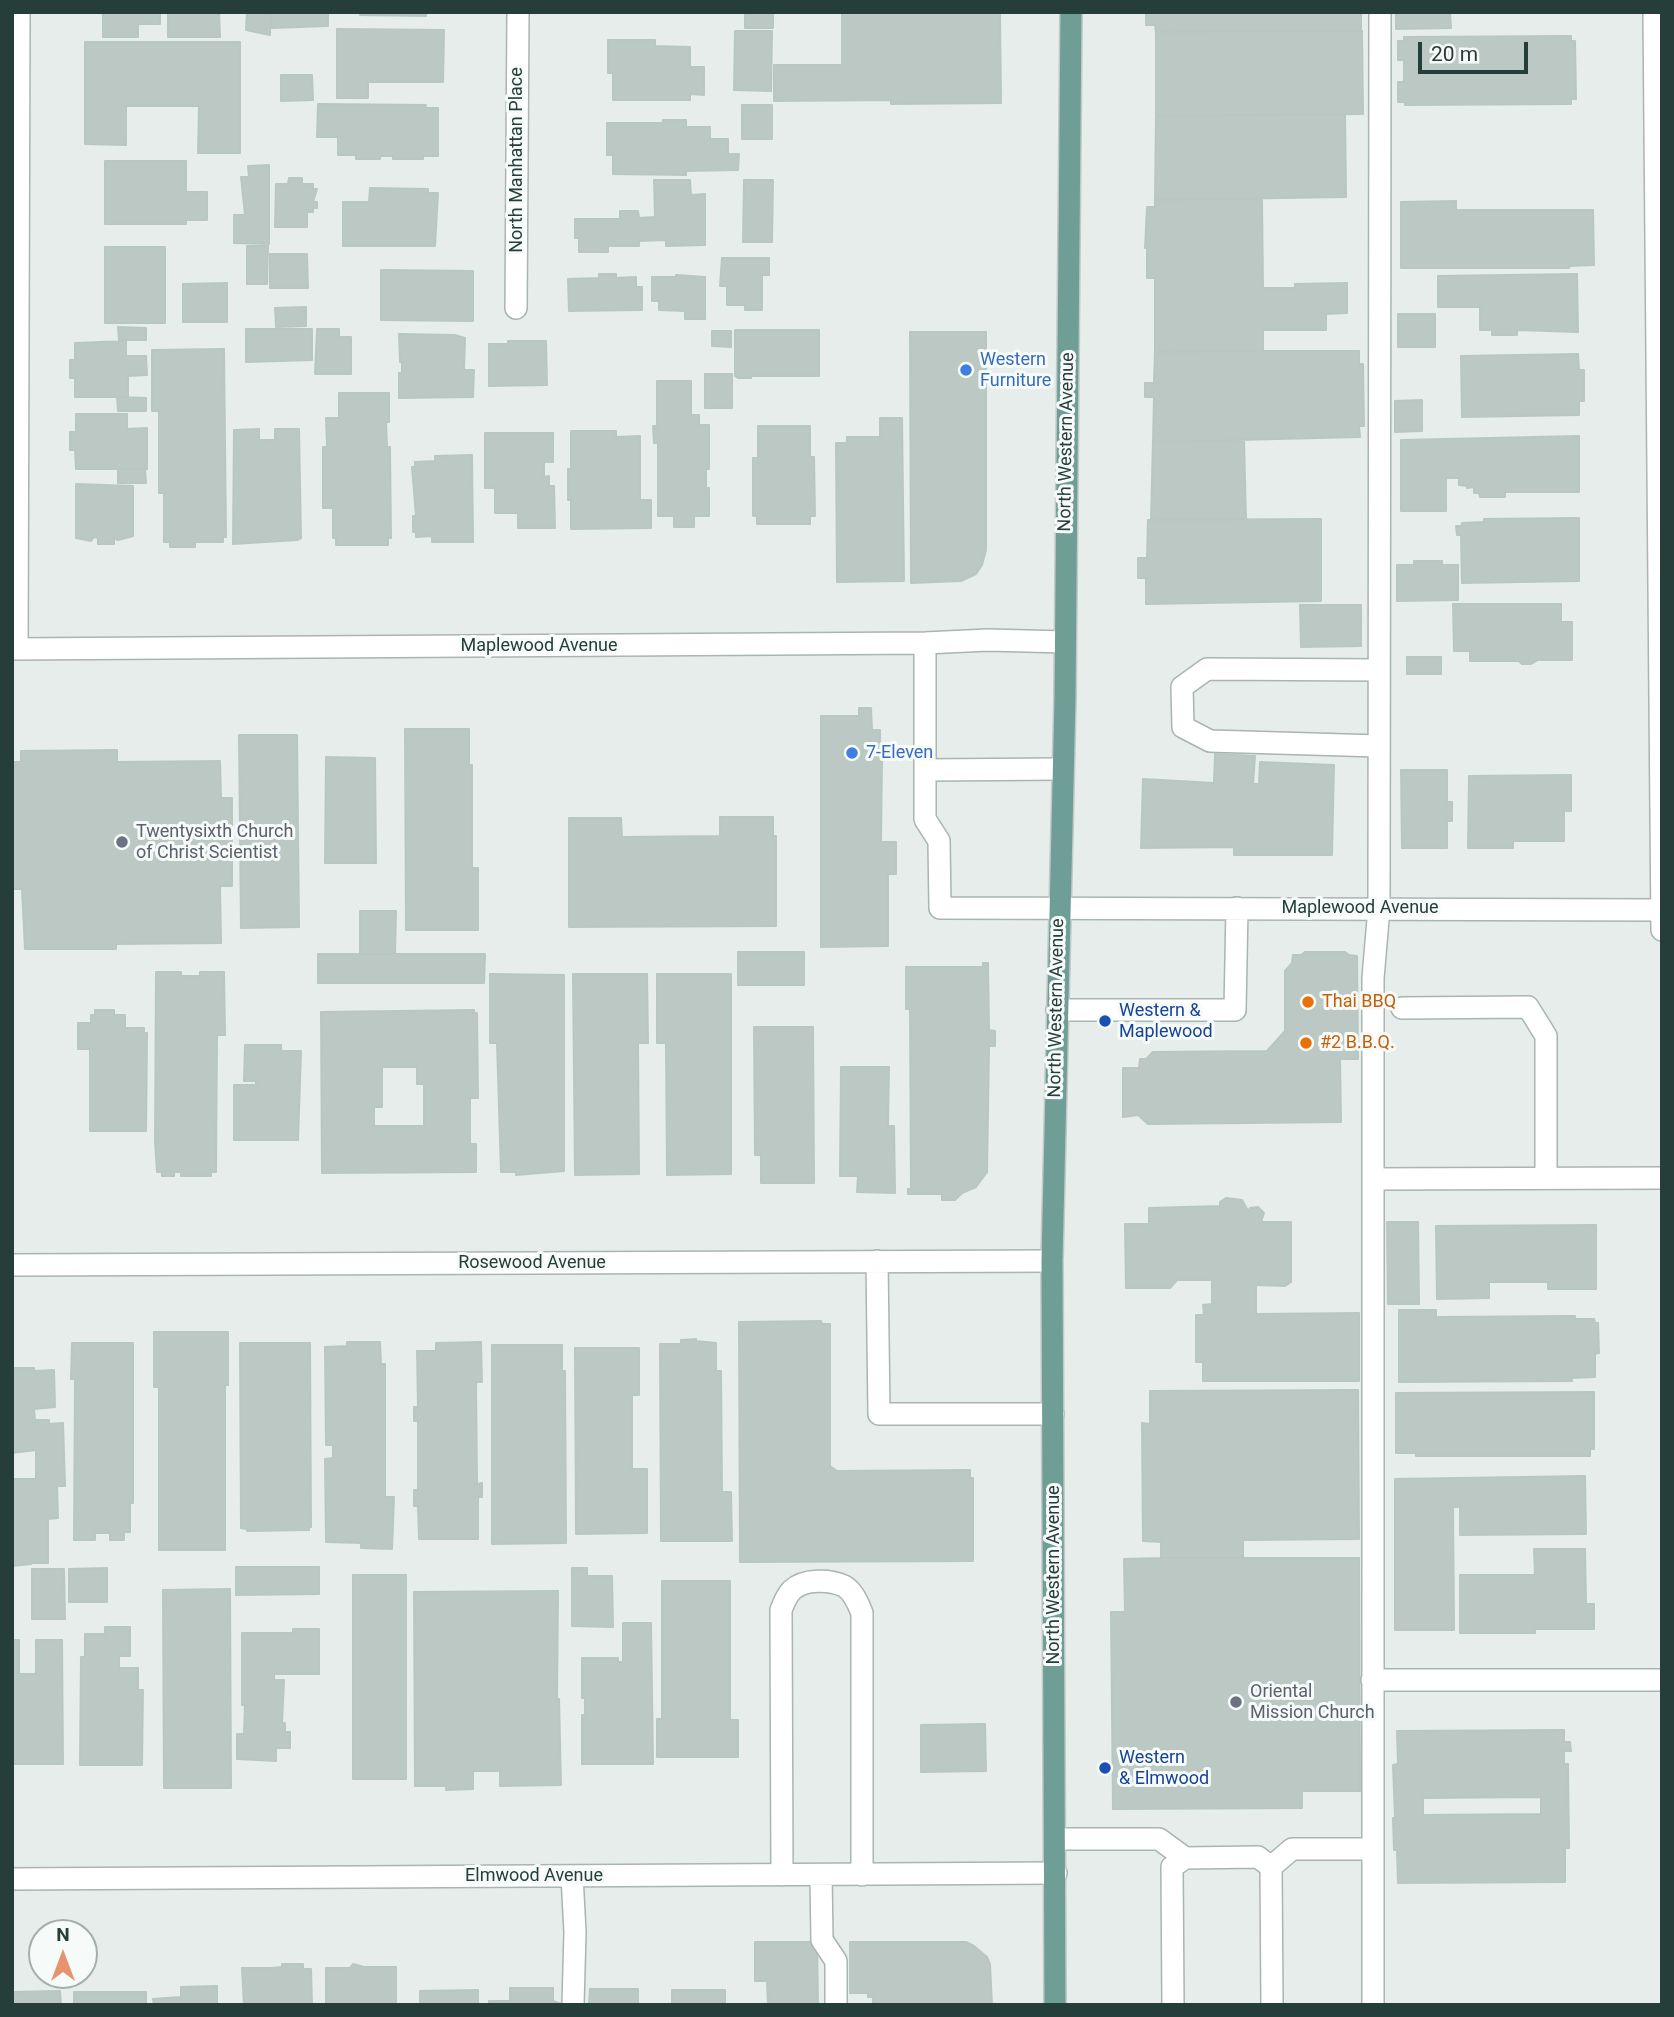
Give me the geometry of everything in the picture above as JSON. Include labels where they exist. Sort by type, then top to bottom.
[{"type":"main road","name":"North Western Avenue","points":[[1055,2005],[1052,1261],[1065,642],[1071,12]]},
{"type":"street","points":[[15,649],[19,12]]},
{"type":"street","name":"North Manhattan Place","points":[[516,308],[518,12]]},
{"type":"street","points":[[1373,2005],[1373,978],[1379,908],[1380,12]]},
{"type":"street","points":[[1654,12],[1662,930]]},
{"type":"street","name":"Maplewood Avenue","points":[[15,649],[925,643],[988,640],[1065,642]]},
{"type":"street","points":[[925,643],[925,770],[1062,769]]},
{"type":"street","points":[[1379,670],[1206,670],[1182,687],[1183,727],[1210,741],[1379,746]]},
{"type":"street","name":"Maplewood Avenue","points":[[925,770],[925,819],[939,841],[940,908],[1662,909]]},
{"type":"street","points":[[1057,1010],[1235,1010],[1237,908]]},
{"type":"street","points":[[1402,1008],[1528,1007],[1546,1036],[1546,1178]]},
{"type":"street","points":[[1373,1179],[1662,1178]]},
{"type":"street","points":[[877,1261],[879,1414],[1052,1414]]},
{"type":"street","name":"Rosewood Avenue","points":[[12,1265],[1052,1261]]},
{"type":"street","points":[[782,1875],[781,1610],[793,1588],[807,1582],[830,1581],[846,1587],[857,1600],[862,1613],[862,1875]]},
{"type":"street","points":[[1372,1680],[1662,1680]]},
{"type":"street","points":[[1056,1839],[1159,1839],[1185,1858]]},
{"type":"street","points":[[1272,2005],[1271,1867],[1292,1849],[1373,1849]]},
{"type":"street","points":[[1173,2005],[1172,1867],[1185,1858],[1258,1857],[1271,1867]]},
{"type":"street","name":"Elmwood Avenue","points":[[12,1879],[1056,1874]]},
{"type":"street","points":[[821,1875],[822,1940],[836,1961],[836,2005]]},
{"type":"street","points":[[572,1876],[575,1931],[573,2005]]},
{"type":"building","points":[[103,12],[160,12],[160,24],[138,24],[138,37],[103,37]]},
{"type":"building","points":[[168,12],[219,12],[220,37],[168,37]]},
{"type":"building","points":[[247,12],[270,12],[270,35],[246,30]]},
{"type":"building","points":[[271,12],[328,12],[328,26],[271,28]]},
{"type":"building","points":[[360,12],[426,12],[426,16],[360,15]]},
{"type":"building","points":[[842,12],[1000,12],[1001,103],[774,101],[774,65],[842,65]]},
{"type":"building","points":[[1146,12],[1361,12],[1361,31],[1156,32],[1155,25],[1146,25]]},
{"type":"building","points":[[1396,12],[1450,12],[1451,28],[1396,29]]},
{"type":"building","points":[[745,13],[773,13],[773,28],[745,28]]},
{"type":"building","points":[[337,29],[444,30],[443,82],[368,82],[368,98],[337,98]]},
{"type":"building","points":[[735,31],[772,31],[771,91],[734,90]]},
{"type":"building","points":[[1362,31],[1363,114],[1156,116],[1156,32]]},
{"type":"building","points":[[1571,36],[1571,41],[1575,41],[1576,99],[1571,99],[1571,104],[1405,105],[1405,102],[1398,102],[1398,82],[1404,82],[1404,60],[1398,60],[1398,41],[1404,41],[1404,37]]},
{"type":"building","points":[[608,40],[655,40],[655,46],[690,47],[690,67],[704,67],[704,95],[690,94],[690,100],[613,100],[613,73],[608,73]]},
{"type":"building","points":[[85,42],[240,42],[240,153],[198,153],[199,106],[126,106],[126,145],[85,144]]},
{"type":"building","points":[[281,75],[312,75],[313,100],[281,101]]},
{"type":"building","points":[[318,104],[426,105],[425,108],[438,108],[438,156],[423,156],[423,159],[380,156],[380,159],[356,159],[356,155],[338,155],[338,137],[317,137]]},
{"type":"building","points":[[742,105],[772,105],[772,139],[742,139]]},
{"type":"building","points":[[1345,114],[1346,197],[1155,200],[1156,116]]},
{"type":"building","points":[[663,120],[686,120],[686,127],[710,127],[710,139],[728,139],[728,154],[739,154],[738,170],[686,171],[686,175],[613,174],[613,155],[607,155],[607,123],[663,123]]},
{"type":"building","points":[[105,161],[186,161],[186,192],[207,192],[207,220],[186,220],[186,224],[105,224]]},
{"type":"building","points":[[269,165],[269,244],[234,243],[234,215],[245,215],[241,177],[249,177],[248,166]]},
{"type":"building","points":[[289,178],[302,178],[302,184],[313,184],[313,189],[317,189],[313,202],[317,202],[317,208],[313,208],[313,212],[307,212],[307,227],[275,227],[276,184],[288,184]]},
{"type":"building","points":[[654,180],[690,180],[691,195],[705,194],[705,245],[666,246],[666,240],[639,241],[639,246],[608,246],[608,252],[579,252],[579,238],[575,238],[575,219],[620,219],[620,211],[638,211],[639,218],[655,217]]},
{"type":"building","points":[[744,180],[773,180],[772,242],[743,242]]},
{"type":"building","points":[[370,188],[428,189],[428,193],[438,193],[435,246],[343,246],[343,202],[369,202]]},
{"type":"building","points":[[1262,199],[1263,288],[1347,283],[1347,313],[1326,314],[1326,330],[1263,330],[1263,351],[1359,351],[1155,352],[1155,278],[1147,278],[1145,248],[1147,207],[1155,207],[1155,200]]},
{"type":"building","points":[[1456,201],[1456,210],[1593,210],[1594,265],[1569,268],[1401,268],[1401,202]]},
{"type":"building","points":[[247,246],[268,246],[267,284],[247,284]]},
{"type":"building","points":[[105,247],[165,247],[165,323],[105,323]]},
{"type":"building","points":[[270,254],[307,254],[308,288],[270,288]]},
{"type":"building","points":[[722,258],[769,258],[769,275],[762,275],[762,310],[745,310],[745,305],[727,305],[727,286],[720,286]]},
{"type":"building","points":[[381,270],[473,271],[473,321],[381,320]]},
{"type":"building","points":[[599,274],[616,274],[616,278],[636,277],[636,287],[642,287],[642,310],[569,311],[568,279],[599,278]]},
{"type":"building","points":[[1577,274],[1578,332],[1517,330],[1517,335],[1492,335],[1492,330],[1480,330],[1480,307],[1438,307],[1438,276]]},
{"type":"building","points":[[652,277],[705,277],[705,319],[685,319],[685,311],[659,310],[659,301],[652,301]]},
{"type":"building","points":[[227,283],[227,322],[183,322],[183,284]]},
{"type":"building","points":[[306,307],[306,326],[276,327],[275,308]]},
{"type":"building","points":[[1398,314],[1435,314],[1435,347],[1398,347]]},
{"type":"building","points":[[118,327],[146,328],[146,340],[119,340]]},
{"type":"building","points":[[246,329],[312,329],[312,360],[246,362]]},
{"type":"building","points":[[317,329],[339,329],[339,337],[351,337],[351,374],[315,374]]},
{"type":"building","points":[[735,330],[819,330],[819,376],[738,378],[735,376]]},
{"type":"building","points":[[712,331],[731,331],[731,347],[712,346]]},
{"type":"building","points":[[910,332],[986,332],[986,550],[976,574],[961,581],[911,583]]},
{"type":"building","points":[[399,334],[455,335],[465,338],[464,370],[474,370],[473,397],[399,398],[402,362]]},
{"type":"building","points":[[126,341],[126,356],[146,356],[147,375],[128,376],[128,397],[75,397],[75,378],[70,378],[70,360],[75,360],[75,343]]},
{"type":"building","points":[[508,341],[546,341],[547,385],[489,386],[489,344],[508,344]]},
{"type":"building","points":[[224,349],[226,537],[223,537],[223,542],[195,542],[195,547],[170,547],[170,542],[164,542],[164,493],[159,493],[159,411],[152,411],[152,350]]},
{"type":"building","points":[[1359,351],[1359,364],[1363,364],[1364,426],[1359,426],[1360,437],[1153,442],[1154,397],[1145,397],[1145,383],[1154,383],[1155,352]]},
{"type":"building","points":[[1578,354],[1579,370],[1584,370],[1584,401],[1579,401],[1579,415],[1462,417],[1461,356]]},
{"type":"building","points":[[705,374],[732,374],[732,408],[705,408]]},
{"type":"building","points":[[657,381],[691,381],[691,415],[699,415],[699,425],[709,425],[706,488],[709,488],[709,516],[694,516],[694,527],[674,527],[674,516],[658,516],[658,443],[654,443],[653,426],[657,426]]},
{"type":"building","points":[[339,393],[389,393],[389,422],[386,422],[387,447],[390,447],[391,538],[388,538],[388,545],[336,545],[336,538],[333,538],[333,508],[323,508],[326,418],[339,418]]},
{"type":"building","points":[[117,397],[146,398],[146,411],[118,411]]},
{"type":"building","points":[[1422,400],[1422,431],[1395,432],[1395,401]]},
{"type":"building","points":[[76,414],[127,414],[127,429],[147,428],[147,469],[76,469],[75,450],[70,450],[70,432],[76,432]]},
{"type":"building","points":[[880,418],[902,418],[904,581],[837,582],[836,443],[847,443],[847,437],[880,437]]},
{"type":"building","points":[[758,426],[810,426],[810,457],[814,457],[815,516],[810,516],[810,524],[757,524],[757,516],[753,516],[753,458],[758,458]]},
{"type":"building","points":[[259,429],[259,440],[275,440],[275,429],[299,429],[301,538],[233,544],[234,430]]},
{"type":"building","points":[[571,431],[616,431],[616,437],[640,436],[640,500],[651,500],[651,528],[571,529],[568,469],[571,469]]},
{"type":"building","points":[[485,433],[553,433],[553,462],[544,462],[544,477],[549,476],[549,486],[554,486],[555,528],[518,528],[518,513],[495,513],[495,488],[485,488]]},
{"type":"building","points":[[1579,436],[1579,492],[1505,492],[1505,497],[1480,497],[1479,493],[1474,493],[1474,487],[1459,485],[1459,478],[1446,478],[1446,511],[1401,511],[1401,440]]},
{"type":"building","points":[[1244,441],[1246,520],[1151,520],[1153,442]]},
{"type":"building","points":[[472,455],[473,542],[432,542],[432,536],[416,537],[416,532],[413,532],[413,516],[416,516],[412,467],[415,467],[415,462],[435,461],[435,456]]},
{"type":"building","points":[[118,469],[145,469],[146,483],[118,483]]},
{"type":"building","points":[[76,484],[133,486],[133,536],[118,540],[114,538],[114,544],[98,544],[98,538],[94,537],[91,541],[76,538]]},
{"type":"building","points":[[1579,518],[1579,581],[1462,583],[1461,535],[1457,535],[1456,526],[1462,526],[1462,523],[1484,522],[1484,519]]},
{"type":"building","points":[[1321,519],[1321,601],[1146,604],[1146,578],[1138,578],[1138,558],[1147,558],[1148,520]]},
{"type":"building","points":[[1414,561],[1442,561],[1442,565],[1458,565],[1458,600],[1397,601],[1397,565],[1414,565]]},
{"type":"building","points":[[1453,604],[1561,604],[1561,622],[1572,622],[1572,660],[1538,660],[1531,664],[1522,664],[1519,661],[1470,661],[1470,651],[1454,651]]},
{"type":"building","points":[[1300,605],[1361,605],[1361,646],[1301,647]]},
{"type":"building","points":[[1407,657],[1441,657],[1441,674],[1407,674]]},
{"type":"building","points":[[859,708],[871,708],[872,730],[880,730],[881,842],[896,842],[896,874],[888,874],[888,946],[821,947],[821,716],[859,716]]},
{"type":"building","points":[[405,729],[469,729],[469,765],[472,765],[472,868],[478,868],[478,930],[406,930]]},
{"type":"building","points":[[239,735],[297,735],[299,927],[241,928]]},
{"type":"building","name":"Twentysixth Church of Christ Scientist","points":[[117,750],[117,762],[220,761],[221,798],[232,798],[232,886],[220,886],[221,943],[116,944],[116,949],[25,949],[22,889],[12,889],[12,762],[21,762],[21,751]]},
{"type":"building","points":[[1215,754],[1255,756],[1253,784],[1259,784],[1260,762],[1334,765],[1332,855],[1234,855],[1234,847],[1141,848],[1143,779],[1214,783]]},
{"type":"building","points":[[326,757],[375,758],[376,863],[325,863]]},
{"type":"building","points":[[1401,770],[1447,770],[1447,802],[1452,802],[1452,821],[1447,821],[1447,848],[1402,848]]},
{"type":"building","points":[[1571,775],[1571,811],[1564,811],[1564,841],[1513,841],[1513,848],[1468,848],[1469,776]]},
{"type":"building","points":[[720,817],[773,817],[773,836],[776,836],[776,926],[569,927],[569,818],[621,818],[622,837],[720,836]]},
{"type":"building","points":[[360,911],[396,911],[395,954],[360,954]]},
{"type":"building","points":[[738,952],[804,952],[804,985],[738,985]]},
{"type":"building","points":[[1305,952],[1345,952],[1357,956],[1358,1059],[1340,1059],[1341,1122],[1148,1124],[1138,1115],[1123,1117],[1123,1068],[1139,1068],[1140,1059],[1146,1059],[1153,1052],[1267,1051],[1285,1031],[1285,971],[1292,963],[1293,955]]},
{"type":"building","points":[[318,954],[485,954],[484,983],[318,983]]},
{"type":"building","points":[[983,963],[988,963],[989,1030],[995,1031],[995,1046],[989,1046],[987,1172],[976,1187],[962,1193],[955,1200],[942,1200],[942,1194],[908,1194],[908,1189],[911,1189],[910,1009],[906,1009],[906,967],[983,967]]},
{"type":"building","points":[[156,972],[181,972],[181,976],[200,976],[200,972],[224,972],[225,1035],[217,1035],[216,1172],[211,1172],[211,1176],[181,1176],[181,1172],[174,1172],[174,1176],[162,1176],[162,1172],[157,1172]]},
{"type":"building","points":[[490,974],[564,975],[564,1171],[516,1175],[516,1172],[501,1172],[497,1043],[490,1043]]},
{"type":"building","points":[[573,974],[647,974],[648,1043],[638,1043],[639,1174],[575,1175]]},
{"type":"building","points":[[657,974],[731,974],[731,1174],[667,1175],[666,1043],[657,1043]]},
{"type":"building","points":[[95,1010],[114,1010],[114,1015],[125,1015],[125,1028],[144,1028],[144,1033],[147,1033],[146,1131],[90,1131],[90,1049],[78,1049],[78,1023],[91,1023],[91,1015],[95,1015]]},
{"type":"building","points":[[474,1010],[474,1013],[477,1013],[478,1098],[470,1098],[470,1144],[476,1144],[476,1172],[322,1173],[321,1012]],"holes":[[[382,1067],[417,1067],[417,1084],[424,1084],[424,1126],[374,1126],[374,1107],[382,1107]]]},
{"type":"building","points":[[754,1027],[813,1027],[814,1183],[761,1183],[761,1155],[755,1155]]},
{"type":"building","points":[[245,1045],[281,1045],[281,1051],[301,1051],[298,1140],[234,1140],[234,1085],[256,1085],[256,1081],[244,1081]]},
{"type":"building","points":[[841,1067],[889,1067],[888,1126],[894,1126],[895,1193],[857,1192],[858,1176],[840,1176]]},
{"type":"building","points":[[1226,1198],[1242,1200],[1248,1211],[1258,1207],[1264,1213],[1261,1222],[1291,1222],[1291,1282],[1285,1286],[1256,1285],[1256,1314],[1359,1313],[1359,1381],[1203,1381],[1203,1362],[1196,1362],[1196,1315],[1204,1315],[1203,1305],[1212,1304],[1212,1280],[1177,1280],[1170,1288],[1126,1288],[1125,1224],[1149,1224],[1149,1208],[1220,1206],[1220,1202]]},
{"type":"building","points":[[1387,1222],[1418,1222],[1419,1304],[1388,1304]]},
{"type":"building","points":[[1596,1225],[1596,1289],[1548,1289],[1548,1282],[1489,1282],[1489,1298],[1437,1299],[1436,1226]]},
{"type":"building","points":[[1399,1310],[1436,1310],[1436,1317],[1575,1316],[1575,1319],[1594,1319],[1595,1323],[1598,1323],[1599,1353],[1595,1354],[1595,1377],[1572,1378],[1572,1381],[1399,1382]]},
{"type":"building","points":[[821,1321],[822,1324],[830,1324],[830,1466],[837,1471],[970,1470],[970,1478],[973,1478],[973,1561],[740,1562],[739,1322]]},
{"type":"building","points":[[154,1332],[228,1332],[228,1385],[225,1385],[225,1550],[159,1550],[159,1387],[154,1387]]},
{"type":"building","points":[[696,1339],[716,1343],[716,1371],[721,1371],[722,1492],[731,1492],[732,1541],[661,1541],[660,1344],[681,1344],[681,1340]]},
{"type":"building","points":[[347,1342],[380,1342],[381,1364],[385,1364],[385,1497],[394,1497],[392,1549],[361,1548],[361,1543],[326,1542],[325,1459],[333,1458],[333,1445],[326,1445],[325,1347],[347,1346]]},
{"type":"building","points":[[481,1342],[482,1382],[476,1382],[477,1484],[482,1483],[482,1497],[478,1497],[478,1539],[419,1539],[418,1506],[414,1506],[414,1490],[418,1490],[418,1421],[414,1421],[414,1407],[418,1407],[417,1351],[436,1351],[436,1343]]},
{"type":"building","points":[[72,1343],[133,1343],[133,1503],[130,1503],[130,1532],[124,1532],[124,1540],[110,1540],[110,1533],[95,1533],[95,1540],[74,1540],[75,1379],[71,1379]]},
{"type":"building","points":[[240,1343],[310,1343],[309,1530],[247,1531],[241,1528]]},
{"type":"building","points":[[492,1345],[562,1345],[562,1371],[565,1371],[566,1543],[492,1544]]},
{"type":"building","points":[[575,1348],[639,1348],[639,1395],[632,1395],[632,1469],[647,1469],[647,1533],[576,1534]]},
{"type":"building","points":[[12,1368],[54,1370],[55,1407],[34,1409],[35,1420],[49,1420],[49,1424],[63,1423],[65,1486],[57,1486],[58,1518],[48,1519],[48,1563],[12,1566],[12,1479],[36,1479],[36,1450],[12,1453]]},
{"type":"building","points":[[1358,1390],[1359,1539],[1243,1540],[1243,1558],[1161,1558],[1161,1542],[1143,1541],[1142,1423],[1150,1424],[1150,1391]]},
{"type":"building","points":[[1594,1392],[1594,1449],[1590,1449],[1590,1456],[1416,1456],[1416,1453],[1396,1453],[1396,1393]]},
{"type":"building","points":[[1585,1476],[1586,1534],[1460,1535],[1460,1507],[1453,1507],[1454,1630],[1395,1630],[1395,1479]]},
{"type":"building","points":[[1534,1549],[1585,1549],[1586,1604],[1594,1604],[1594,1629],[1535,1629],[1535,1633],[1460,1633],[1460,1575],[1535,1575]]},
{"type":"building","name":"Oriental Mission Church","points":[[1359,1558],[1360,1791],[1302,1791],[1302,1808],[1113,1809],[1111,1612],[1125,1612],[1124,1559]]},
{"type":"building","points":[[236,1567],[319,1567],[319,1594],[236,1595]]},
{"type":"building","points":[[107,1568],[107,1602],[69,1602],[69,1569]]},
{"type":"building","points":[[572,1568],[587,1568],[587,1576],[612,1576],[613,1627],[572,1626]]},
{"type":"building","points":[[32,1569],[64,1569],[65,1619],[32,1619]]},
{"type":"building","points":[[353,1575],[406,1575],[406,1779],[353,1779]]},
{"type":"building","points":[[662,1581],[730,1581],[730,1720],[738,1720],[738,1757],[657,1757],[657,1719],[662,1719]]},
{"type":"building","points":[[230,1589],[231,1788],[164,1788],[163,1590]]},
{"type":"building","points":[[558,1591],[557,1699],[561,1785],[500,1786],[500,1771],[473,1771],[473,1789],[446,1790],[446,1786],[415,1786],[414,1592]]},
{"type":"building","points":[[623,1623],[651,1623],[653,1764],[582,1764],[582,1715],[585,1715],[585,1698],[582,1698],[582,1658],[618,1658],[618,1662],[623,1662]]},
{"type":"building","points":[[105,1627],[130,1627],[130,1656],[119,1656],[119,1668],[138,1668],[138,1690],[143,1690],[142,1765],[80,1765],[81,1657],[85,1657],[85,1634],[105,1634]]},
{"type":"building","points":[[293,1629],[319,1629],[319,1674],[274,1674],[274,1680],[284,1680],[282,1723],[285,1723],[285,1732],[290,1732],[290,1748],[276,1748],[276,1761],[237,1759],[237,1734],[244,1734],[242,1633],[293,1633]]},
{"type":"building","points":[[12,1640],[19,1640],[19,1674],[36,1674],[36,1640],[62,1640],[63,1764],[12,1764]]},
{"type":"building","points":[[985,1724],[986,1771],[921,1772],[921,1725]]},
{"type":"building","points":[[1564,1730],[1564,1742],[1570,1742],[1571,1751],[1564,1751],[1564,1764],[1568,1764],[1569,1848],[1565,1848],[1565,1882],[1398,1883],[1393,1818],[1393,1765],[1398,1764],[1397,1731]],"holes":[[[1541,1797],[1541,1814],[1423,1815],[1423,1798]]]},
{"type":"building","points":[[755,1942],[817,1942],[818,2005],[768,2005],[767,1981],[755,1981]]},
{"type":"building","points":[[850,1942],[966,1942],[987,1957],[990,1964],[992,2005],[873,2005],[873,1997],[868,1997],[868,1993],[850,1993]]},
{"type":"building","points":[[282,1964],[303,1964],[303,1969],[311,1969],[312,2005],[244,2005],[242,1968],[282,1967]]},
{"type":"building","points":[[353,1964],[364,1967],[396,1967],[396,2005],[326,2005],[326,1968],[350,1968]]},
{"type":"building","points":[[217,1986],[217,2005],[154,2005],[153,1999],[181,1997],[181,1987]]},
{"type":"building","points":[[510,1988],[553,1988],[553,2001],[565,2005],[489,2005],[489,2001],[510,2001]]},
{"type":"building","points":[[590,1989],[638,1989],[638,2005],[589,2005]]},
{"type":"building","points":[[478,1990],[478,2005],[420,2005],[420,1991]]},
{"type":"building","points":[[672,1990],[725,1990],[725,2005],[672,2005]]},
{"type":"building","points":[[60,1991],[61,2005],[12,2005],[12,1992]]},
{"type":"building","points":[[74,1992],[146,1992],[146,2005],[74,2005]]},
{"type":"place","name":"Western Furniture","points":[[966,370]]},
{"type":"place","name":"7-Eleven","points":[[852,753]]},
{"type":"place","name":"Twentysixth Church of Christ Scientist","points":[[122,842]]},
{"type":"place","name":"Thai BBQ","points":[[1308,1002]]},
{"type":"place","name":"Western & Maplewood","points":[[1105,1021]]},
{"type":"place","name":"#2 B.B.Q.","points":[[1306,1043]]},
{"type":"place","name":"Oriental Mission Church","points":[[1236,1702]]},
{"type":"place","name":"Western & Elmwood","points":[[1105,1768]]}]
